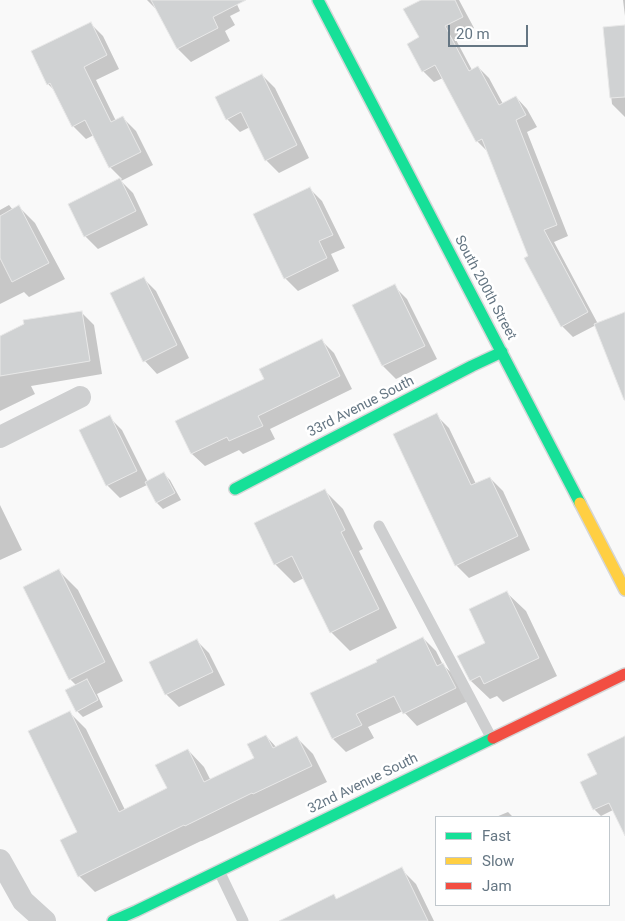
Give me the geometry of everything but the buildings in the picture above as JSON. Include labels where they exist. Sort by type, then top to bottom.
[{"type":"street","name":"South 200th Street","points":[[318,0],[625,590]]},
{"type":"street","name":"33rd Avenue South","points":[[235,489],[502,352]]},
{"type":"street","points":[[0,437],[80,397]]},
{"type":"street","name":"32nd Avenue South","points":[[113,921],[138,916],[219,871],[625,674]]},
{"type":"street","points":[[2,868],[23,901],[45,921]]},
{"type":"lane","points":[[379,526],[492,738]]},
{"type":"lane","points":[[219,871],[243,921]]},
{"type":"traffic: fast","points":[[318,0],[580,503]]},
{"type":"traffic: fast","points":[[235,489],[502,352]]},
{"type":"traffic: fast","points":[[113,921],[493,738]]},
{"type":"traffic: slow","points":[[580,503],[625,590]]},
{"type":"traffic: jam","points":[[493,738],[625,674]]}]
